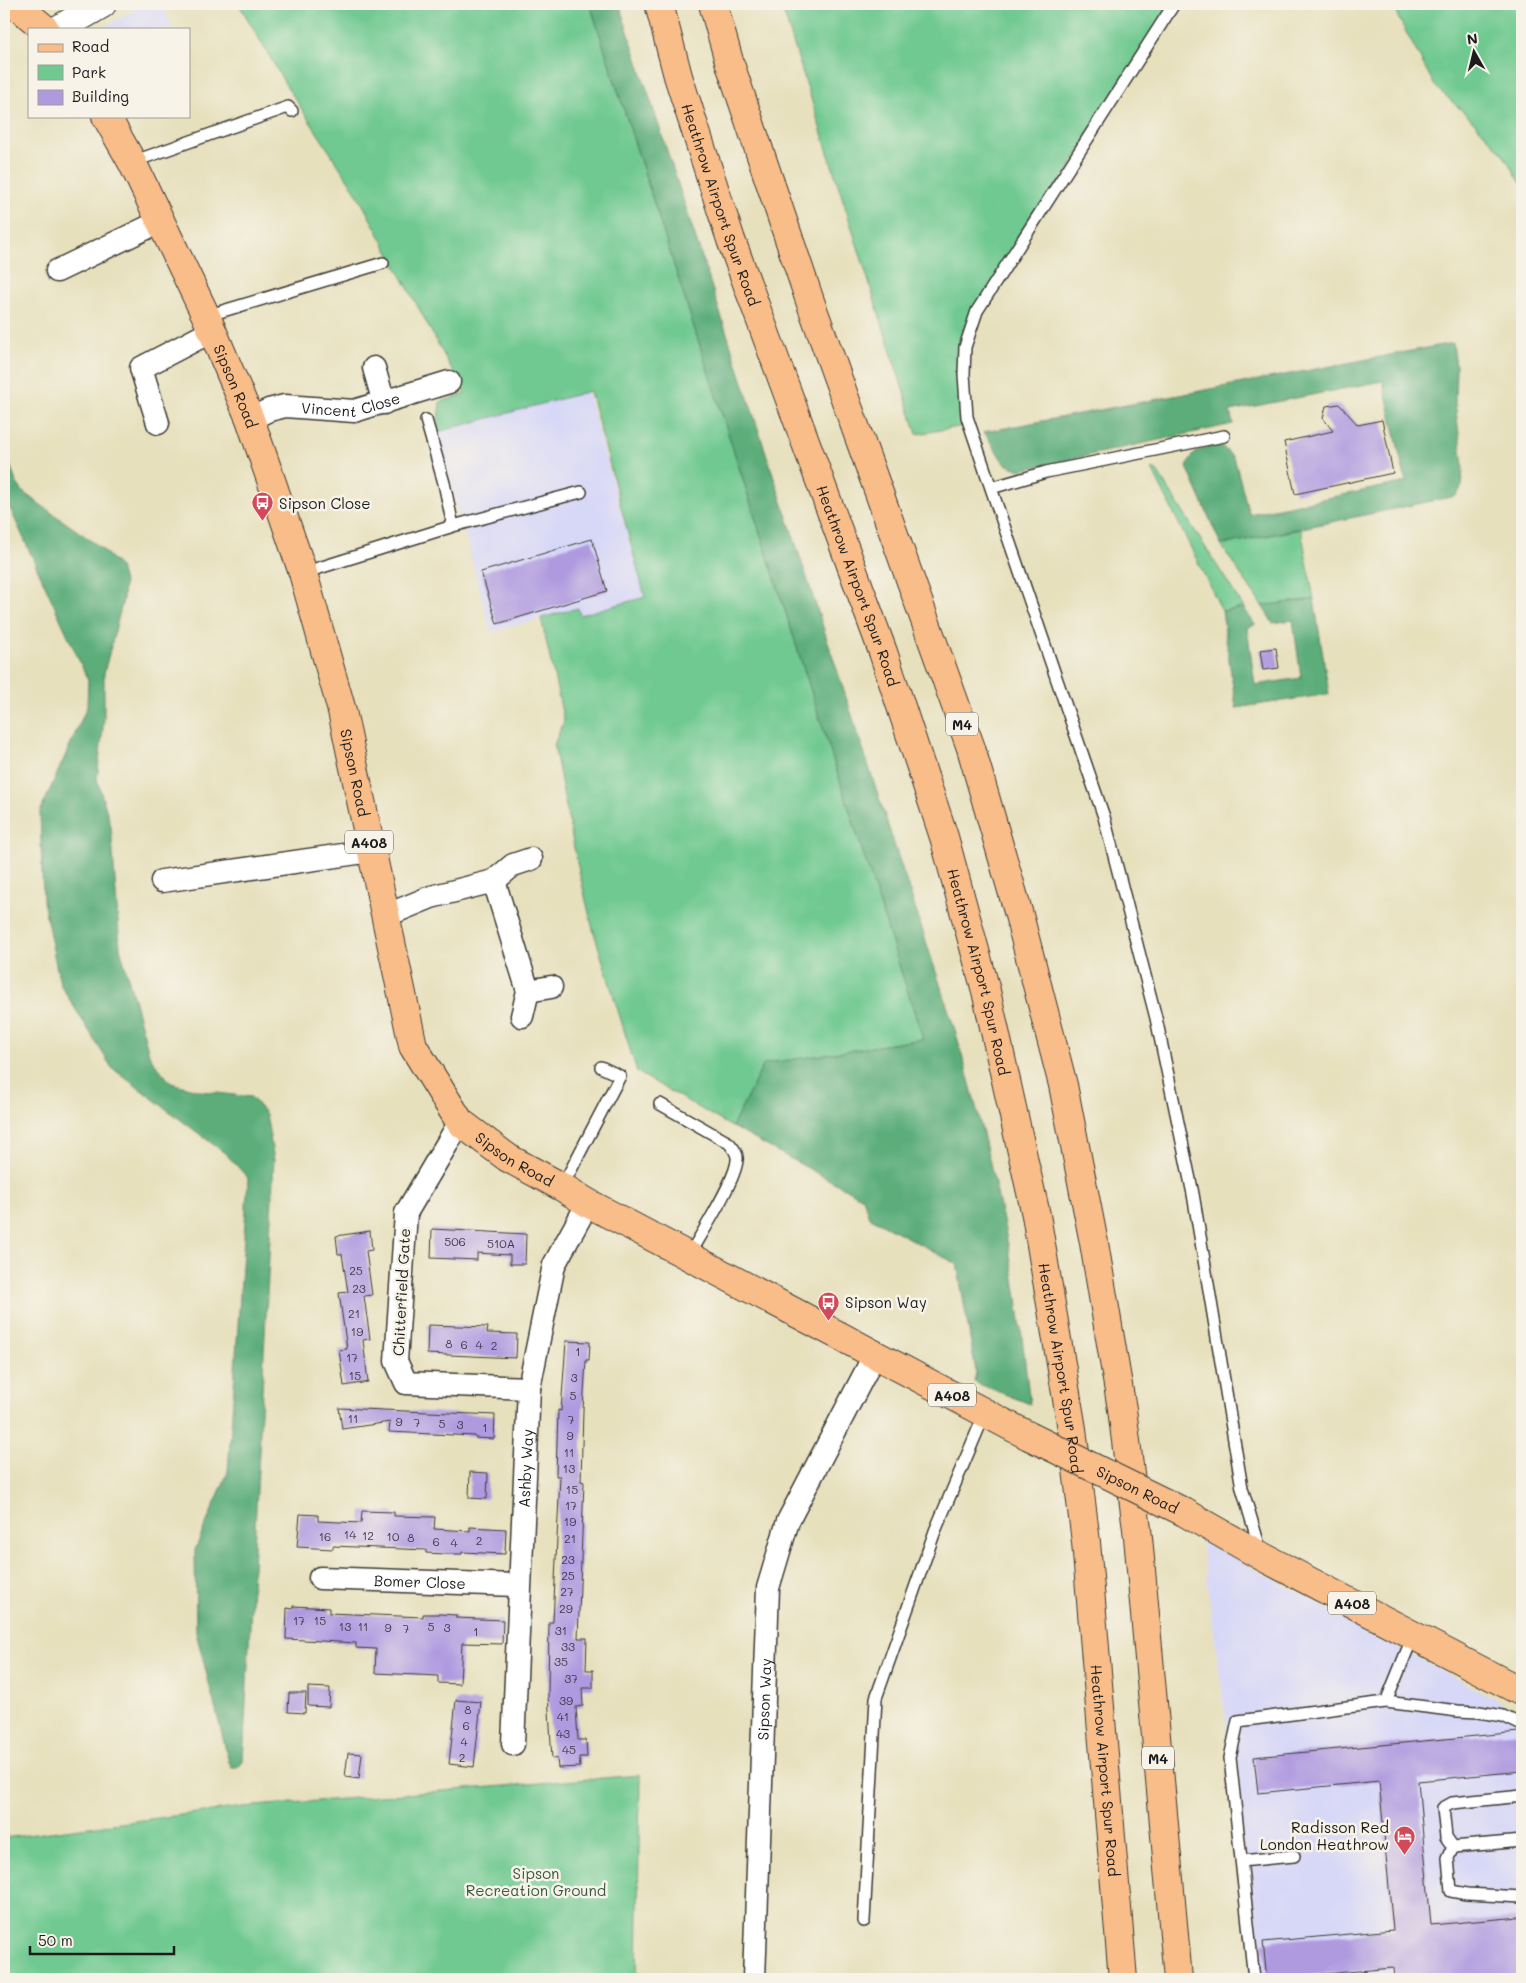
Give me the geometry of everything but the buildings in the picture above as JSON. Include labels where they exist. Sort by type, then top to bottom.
[{"type":"main road","points":[[15,4],[44,28]]},
{"type":"main road","name":"Heathrow Airport Spur Road","points":[[659,4],[678,76],[731,240],[883,652],[944,837],[986,991],[1036,1215],[1072,1428],[1086,1542],[1123,1979]]},
{"type":"main road","name":"M4","points":[[713,4],[729,60],[810,304],[971,748],[1019,915],[1063,1085],[1094,1243],[1122,1409],[1138,1546],[1178,1979]]},
{"type":"main road","name":"Sipson Road","points":[[107,118],[132,162],[161,221],[209,324],[250,419],[303,573],[342,711],[413,1046],[460,1122],[508,1158],[588,1203],[1029,1436],[1184,1512],[1263,1557],[1522,1692]]},
{"type":"street","points":[[61,28],[102,4]]},
{"type":"street","points":[[57,271],[161,221]]},
{"type":"street","points":[[158,423],[142,368],[209,324]]},
{"type":"street","points":[[374,368],[384,402]]},
{"type":"street","name":"Vincent Close","points":[[250,419],[269,410],[285,406],[354,411],[449,382]]},
{"type":"street","points":[[162,881],[371,850]]},
{"type":"street","points":[[385,916],[430,897],[494,881],[513,865],[531,859]]},
{"type":"street","points":[[494,881],[528,991],[522,1016]]},
{"type":"street","points":[[528,991],[551,987]]},
{"type":"street","name":"Chitterfield Gate","points":[[460,1122],[406,1212],[396,1361],[406,1383],[530,1388]]},
{"type":"street","name":"Ashby Way","points":[[513,1744],[519,1585],[530,1388],[554,1265],[588,1203]]},
{"type":"street","name":"Sipson Way","points":[[754,1979],[768,1588],[788,1521],[875,1354]]},
{"type":"street","name":"Bomer Close","points":[[320,1578],[519,1585]]},
{"type":"lane","points":[[1174,4],[977,311],[966,347],[964,374],[967,417],[1104,817],[1156,1018],[1193,1194],[1242,1488],[1263,1557]]},
{"type":"lane","points":[[132,162],[288,107],[292,111]]},
{"type":"lane","points":[[209,324],[383,263]]},
{"type":"lane","points":[[426,420],[444,483],[453,526]]},
{"type":"lane","points":[[991,488],[1046,472],[1224,436]]},
{"type":"lane","points":[[303,573],[453,526],[582,492]]},
{"type":"lane","points":[[562,1187],[620,1076],[601,1067]]},
{"type":"lane","points":[[660,1104],[729,1143],[736,1152],[737,1160],[732,1177],[689,1256]]},
{"type":"lane","points":[[864,1921],[876,1698],[924,1559],[985,1413]]},
{"type":"lane","points":[[1386,1702],[1413,1636]]},
{"type":"lane","points":[[1254,1979],[1230,1758],[1238,1721],[1386,1702],[1480,1712],[1503,1716],[1522,1725]]},
{"type":"lane","points":[[1454,1847],[1446,1837],[1443,1808],[1452,1803],[1522,1796]]},
{"type":"lane","points":[[1454,1847],[1522,1841]]},
{"type":"lane","points":[[1454,1847],[1448,1858],[1451,1891],[1467,1894],[1522,1897]]},
{"type":"lane","points":[[1241,1861],[1294,1856]]},
{"type":"shaded area","points":[[145,4],[162,4],[173,28],[103,28]]},
{"type":"shaded area","points":[[587,391],[645,597],[580,615],[578,608],[491,632],[437,432]]},
{"type":"shaded area","points":[[1201,1540],[1522,1714],[1522,1979],[1262,1979]]},
{"type":"green space","points":[[239,4],[590,4],[923,1039],[764,1064],[732,1127],[637,1072],[592,926],[576,858],[554,745],[564,721],[541,618],[578,608],[580,615],[645,597],[590,391],[437,432],[440,402],[465,394],[356,192],[286,85]]},
{"type":"green space","points":[[590,4],[619,4],[956,1033],[983,1134],[1006,1235],[1017,1298],[1030,1404],[974,1382],[976,1372],[957,1264],[869,1217],[863,1198],[732,1127],[764,1064],[923,1039]]},
{"type":"green space","points":[[781,4],[1170,4],[962,343],[965,426],[917,434]]},
{"type":"green space","points":[[1393,4],[1522,4],[1522,185],[1503,154],[1470,118],[1435,86]]},
{"type":"green space","points":[[1453,343],[1456,367],[1455,403],[1463,465],[1462,486],[1456,496],[1221,545],[1187,467],[1192,457],[1205,448],[1222,446],[1232,456],[1236,464],[1249,514],[1406,482],[1383,381],[1230,411],[1233,424],[1020,470],[1004,463],[984,432]]},
{"type":"green space","points":[[4,447],[16,482],[24,493],[100,547],[120,567],[124,583],[123,600],[104,673],[104,719],[97,779],[111,826],[120,948],[150,1057],[171,1083],[201,1091],[251,1097],[266,1114],[274,1160],[243,1761],[239,1767],[232,1767],[229,1762],[196,1632],[195,1550],[228,1472],[248,1178],[226,1154],[112,1068],[60,984],[43,901],[40,812],[87,707],[88,680],[4,495]]},
{"type":"green space","points":[[1152,469],[1157,471],[1244,608],[1222,611]]},
{"type":"green space","points":[[1301,529],[1314,599],[1262,606],[1221,545]]},
{"type":"green space","points":[[1314,599],[1329,694],[1236,708],[1222,611],[1244,608],[1255,625],[1247,627],[1255,685],[1301,678],[1293,620],[1273,623],[1262,606]]},
{"type":"green space","name":"Sipson Recreation Ground","points":[[640,1775],[637,1979],[4,1979],[4,1838],[243,1807]]},
{"type":"place","name":"Sipson Close","points":[[263,522]]},
{"type":"place","name":"Sipson Way","points":[[829,1321]]},
{"type":"place","name":"Radisson Red London Heathrow","points":[[1405,1855]]}]
